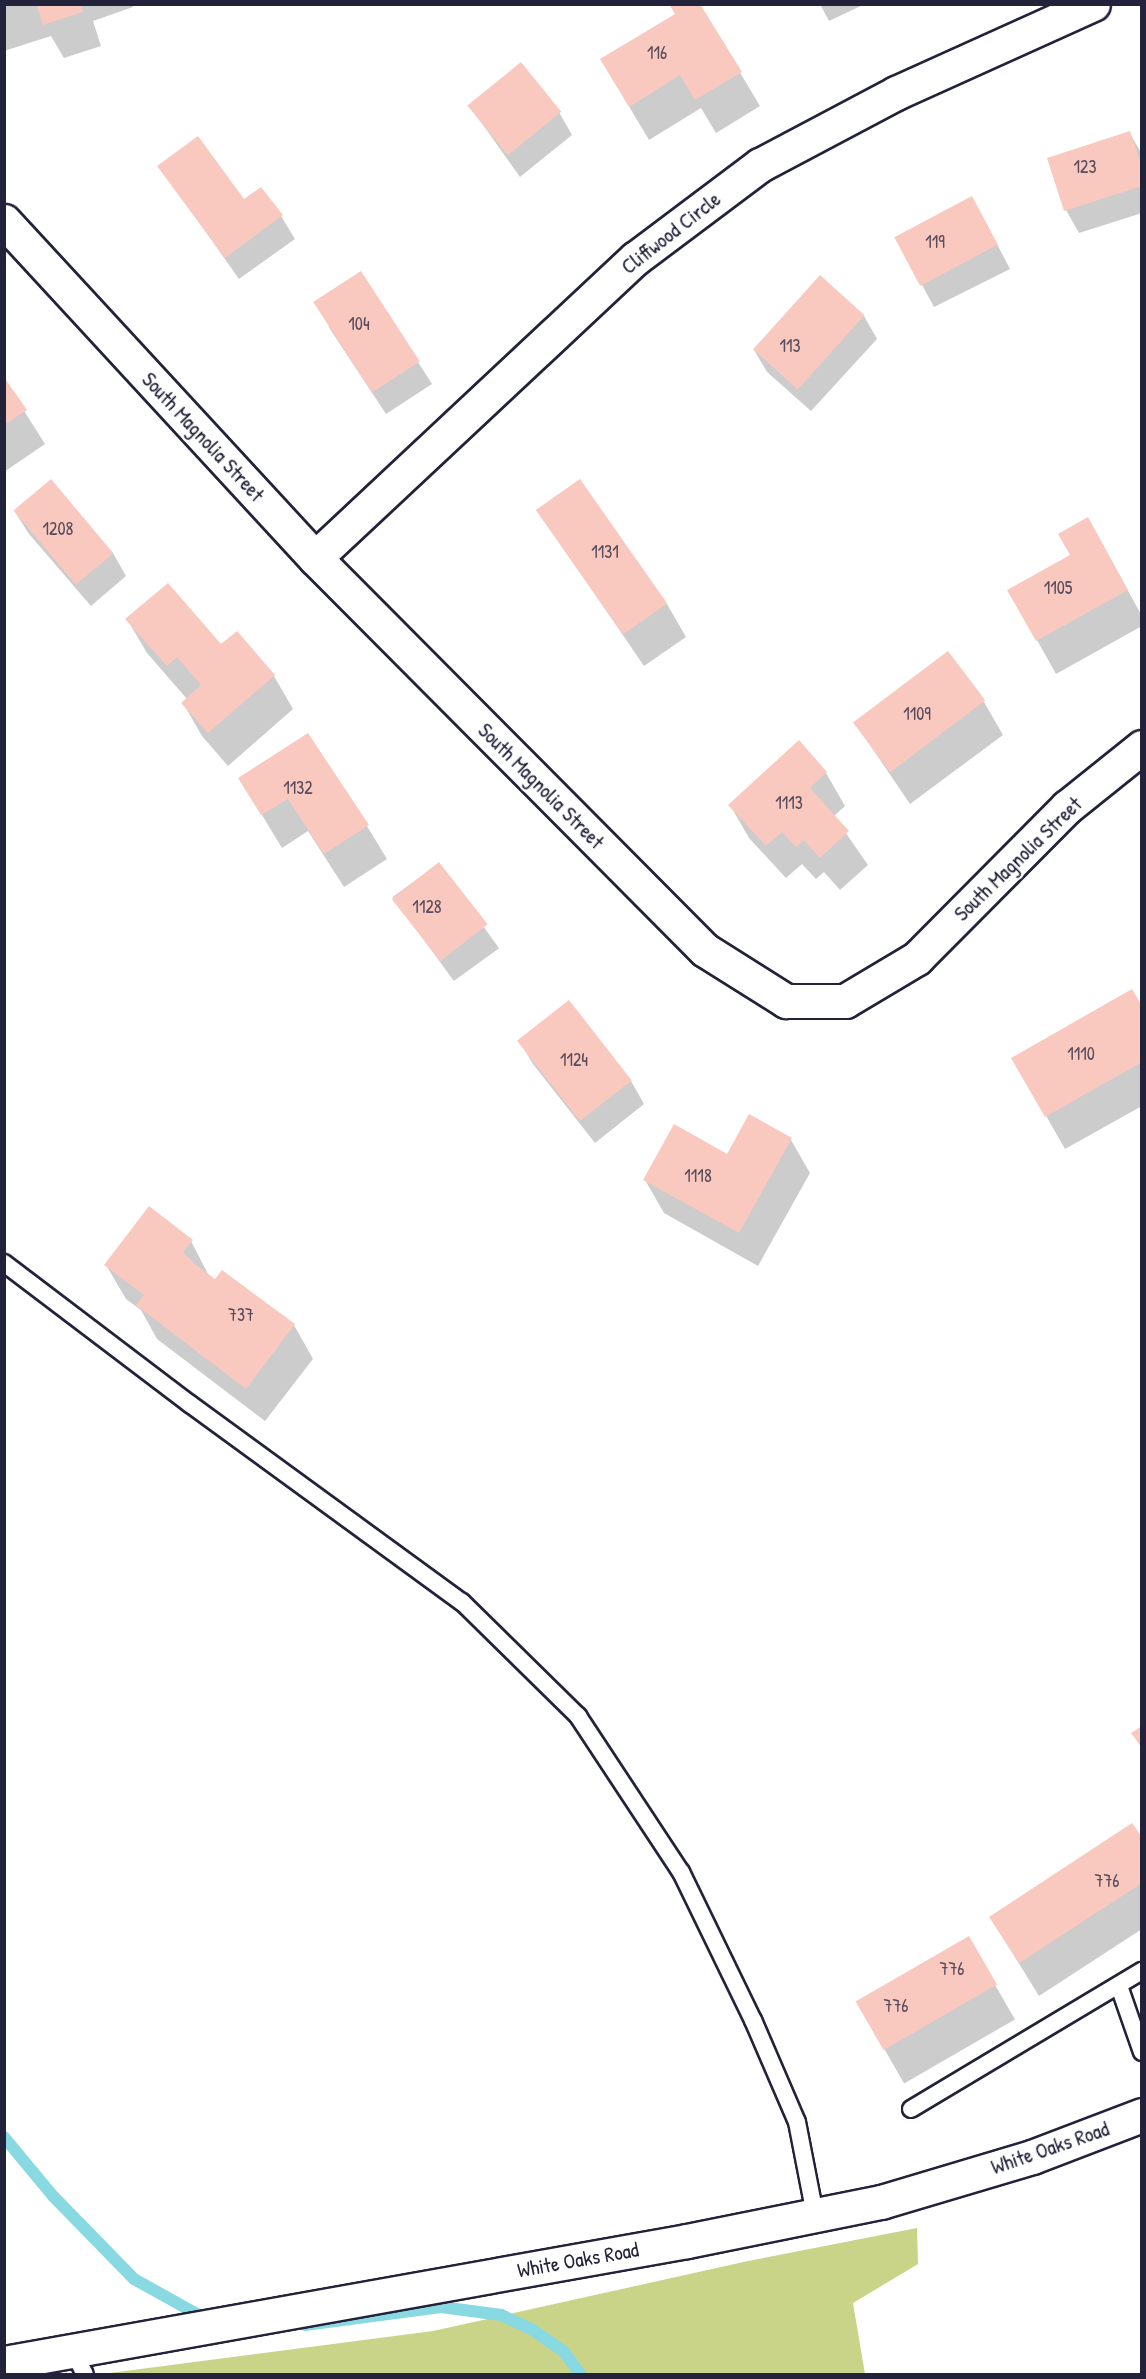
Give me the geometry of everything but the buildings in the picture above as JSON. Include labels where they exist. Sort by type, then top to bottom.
[{"type":"street","name":"Cliffwood Circle","points":[[315,558],[636,258],[760,165],[896,93],[1093,4]]},
{"type":"street","name":"South Magnolia Street","points":[[4,221],[315,558],[705,950],[786,1001],[845,1001],[918,958],[1067,807],[1142,747]]},
{"type":"street","name":"White Oaks Road","points":[[4,2362],[79,2362],[881,2202],[1021,2160],[1142,2115]]},
{"type":"lane","points":[[4,1263],[208,1418],[462,1602],[578,1716],[681,1872],[753,2020],[797,2122],[815,2215]]},
{"type":"lane","points":[[911,2109],[1142,1971]]},
{"type":"lane","points":[[1119,1986],[1142,2052]]},
{"type":"green space","points":[[917,2228],[918,2264],[853,2303],[865,2374],[102,2374],[433,2331],[748,2261]]},
{"type":"waterway","points":[[4,2137],[53,2196],[134,2279],[206,2319]]},
{"type":"waterway","points":[[305,2325],[441,2307],[501,2315],[533,2330],[564,2352],[580,2374]]}]
